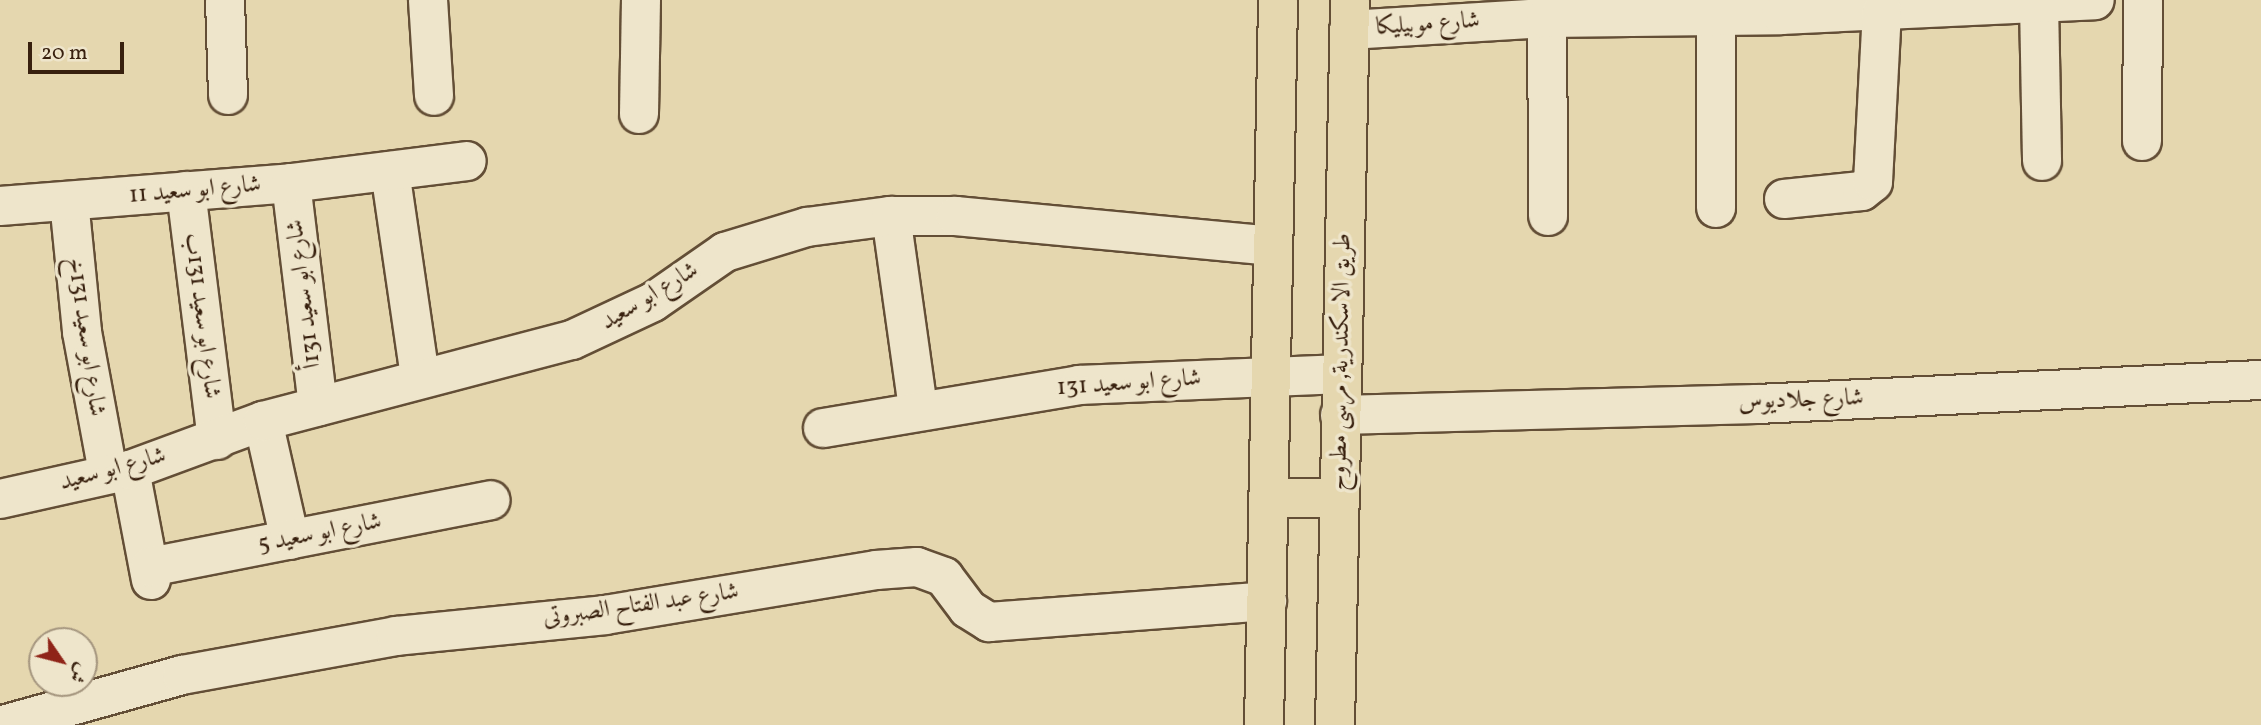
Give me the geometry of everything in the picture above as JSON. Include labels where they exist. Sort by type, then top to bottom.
[{"type":"main road","points":[[1264,725],[1278,0]]},
{"type":"main road","name":"طريق الاسكندرية, مرسى مطروح","points":[[1335,725],[1349,15]]},
{"type":"main road","points":[[1268,498],[1339,498]]},
{"type":"street","points":[[225,0],[228,95]]},
{"type":"street","points":[[428,0],[434,96]]},
{"type":"street","points":[[639,114],[641,0]]},
{"type":"street","name":"شارع موبيليكا","points":[[1349,15],[1547,9],[1716,16],[1781,8],[1882,10],[1950,4],[2095,0]]},
{"type":"street","points":[[2142,141],[2143,0]]},
{"type":"street","points":[[2039,3],[2042,160]]},
{"type":"street","points":[[1547,9],[1548,216]]},
{"type":"street","points":[[1784,199],[1854,192],[1873,182],[1882,10]]},
{"type":"street","points":[[1716,16],[1716,208]]},
{"type":"street","name":"شارع ابو سعيد 11","points":[[0,206],[291,183],[467,161]]},
{"type":"street","points":[[390,171],[420,377]]},
{"type":"street","name":"شارع ابو سعيد 131أ","points":[[291,183],[318,406]]},
{"type":"street","name":"شارع ابو سعيد 131ب","points":[[186,191],[217,440]]},
{"type":"street","name":"شارع ابو سعيد 131خ","points":[[69,201],[82,332],[119,471],[150,573]]},
{"type":"street","points":[[891,216],[918,409]]},
{"type":"street","name":"شارع ابو سعيد","points":[[0,499],[119,471],[217,440],[262,422],[420,377],[572,340],[613,324],[688,274],[765,237],[891,216],[1097,227],[1273,246]]},
{"type":"street","name":"شارع ابو سعيد 131","points":[[823,428],[918,409],[1079,385],[1342,374]]},
{"type":"street","name":"شارع جلاديوس","points":[[1340,415],[1757,404],[2261,380]]},
{"type":"street","points":[[262,422],[290,540]]},
{"type":"street","name":"شارع ابو سعيد 5","points":[[150,573],[290,540],[490,500]]},
{"type":"street","name":"شارع عبد الفتاح الصبروتى","points":[[3,725],[182,676],[396,636],[605,615],[876,570],[917,567],[944,577],[968,609],[989,622],[1267,601]]}]
